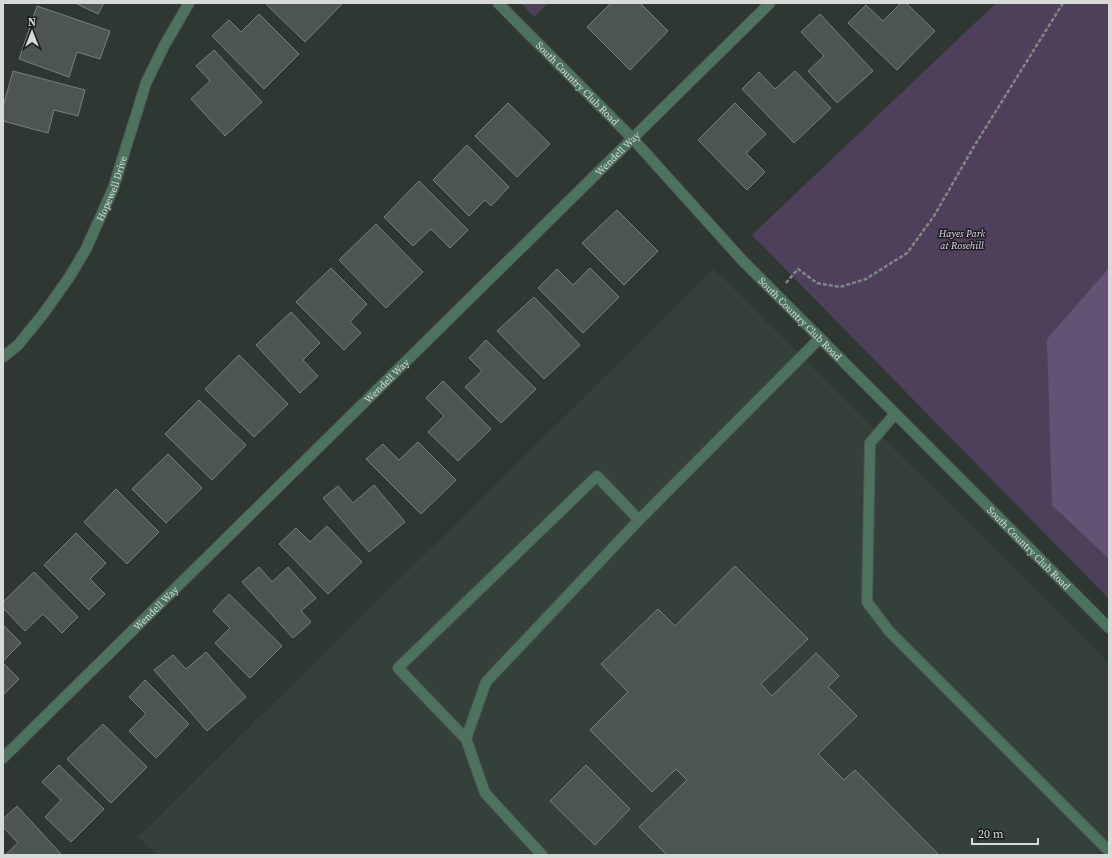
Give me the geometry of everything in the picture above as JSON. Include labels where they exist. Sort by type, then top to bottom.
[{"type":"street","name":"Hopewell Drive","points":[[3,357],[18,345],[44,313],[70,276],[86,248],[113,189],[146,83],[164,46],[189,3]]},
{"type":"street","name":"South Country Club Road","points":[[498,3],[633,139],[742,260],[1109,628]]},
{"type":"street","name":"Wendell Way","points":[[3,758],[770,3]]},
{"type":"street","points":[[466,739],[486,682],[638,520],[820,338]]},
{"type":"street","points":[[895,414],[870,443],[867,602],[889,631],[1109,851]]},
{"type":"street","points":[[542,855],[485,793],[466,739],[398,668],[597,476],[638,520]]},
{"type":"path","points":[[776,294],[798,269],[817,283],[840,287],[866,279],[907,253],[934,216],[973,148],[1063,3]]},
{"type":"shaded area","points":[[1109,268],[1109,559],[1052,505],[1047,339]]},
{"type":"shaded area","points":[[714,269],[1109,663],[1109,855],[157,855],[138,837]]},
{"type":"green space","points":[[521,3],[548,3],[534,17]]},
{"type":"green space","name":"Hayes Park at Rosehill","points":[[996,3],[1109,3],[1109,599],[752,235]]},
{"type":"building","points":[[75,3],[104,3],[98,14]]},
{"type":"building","points":[[265,3],[341,3],[342,4],[305,42]]},
{"type":"building","points":[[611,3],[640,3],[668,31],[630,70],[587,27]]},
{"type":"building","points":[[901,3],[906,3],[935,31],[897,70],[848,23],[866,5],[883,21]]},
{"type":"building","points":[[37,6],[110,31],[100,59],[77,52],[69,77],[19,59]]},
{"type":"building","points":[[259,14],[299,54],[264,89],[212,36],[229,20],[241,32]]},
{"type":"building","points":[[820,14],[873,71],[837,103],[808,71],[824,56],[801,32]]},
{"type":"building","points":[[214,50],[262,102],[225,136],[191,99],[210,81],[196,66]]},
{"type":"building","points":[[13,71],[85,90],[78,116],[54,110],[48,133],[3,121],[3,107]]},
{"type":"building","points":[[795,71],[831,108],[794,143],[742,89],[759,72],[775,89]]},
{"type":"building","points":[[508,103],[550,144],[517,177],[475,136]]},
{"type":"building","points":[[735,103],[766,134],[746,153],[765,172],[747,190],[698,140]]},
{"type":"building","points":[[467,145],[509,187],[491,206],[485,200],[469,216],[433,180]]},
{"type":"building","points":[[419,181],[468,230],[450,248],[431,229],[413,246],[384,217]]},
{"type":"building","points":[[617,210],[658,251],[624,285],[582,243]]},
{"type":"building","points":[[376,224],[423,272],[386,308],[339,260]]},
{"type":"building","points":[[331,268],[367,304],[350,322],[361,333],[344,350],[296,302]]},
{"type":"building","points":[[590,268],[619,297],[583,333],[538,288],[557,269],[573,285]]},
{"type":"building","points":[[534,297],[580,345],[544,379],[497,331]]},
{"type":"building","points":[[291,312],[320,343],[303,360],[318,376],[300,393],[256,345]]},
{"type":"building","points":[[486,340],[536,389],[501,423],[465,387],[482,371],[469,358]]},
{"type":"building","points":[[239,355],[288,404],[254,437],[205,389]]},
{"type":"building","points":[[443,381],[491,429],[458,461],[428,432],[444,416],[426,398]]},
{"type":"building","points":[[199,400],[246,445],[212,480],[165,434]]},
{"type":"building","points":[[418,442],[456,480],[421,514],[366,459],[383,444],[399,460]]},
{"type":"building","points":[[168,454],[202,488],[166,523],[132,489]]},
{"type":"building","points":[[374,485],[405,522],[369,552],[323,498],[338,486],[353,503]]},
{"type":"building","points":[[116,489],[159,532],[127,564],[84,522]]},
{"type":"building","points":[[327,526],[362,562],[328,594],[279,544],[296,528],[310,542]]},
{"type":"building","points":[[76,533],[106,563],[90,579],[105,594],[89,610],[44,565]]},
{"type":"building","points":[[735,566],[808,639],[761,684],[772,696],[816,653],[839,676],[828,687],[857,716],[818,754],[844,780],[855,770],[939,855],[667,855],[639,827],[687,780],[676,769],[652,792],[590,730],[628,692],[601,664],[658,609],[675,626]]},
{"type":"building","points":[[259,567],[272,582],[288,567],[316,598],[301,611],[311,622],[293,638],[242,582]]},
{"type":"building","points":[[34,572],[78,617],[62,633],[43,614],[25,631],[3,608],[3,602]]},
{"type":"building","points":[[229,594],[282,646],[250,678],[215,643],[230,628],[213,611]]},
{"type":"building","points":[[3,625],[21,643],[3,661]]},
{"type":"building","points":[[206,652],[246,697],[207,731],[154,670],[173,655],[186,669]]},
{"type":"building","points":[[3,663],[19,679],[3,695]]},
{"type":"building","points":[[145,680],[189,724],[156,758],[129,731],[146,714],[129,697]]},
{"type":"building","points":[[103,724],[147,767],[111,803],[67,759]]},
{"type":"building","points":[[59,765],[104,809],[71,842],[45,817],[61,800],[42,782]]},
{"type":"building","points":[[586,765],[630,809],[595,845],[550,801]]},
{"type":"building","points":[[17,806],[62,855],[5,855],[18,843],[3,827],[3,819]]}]
